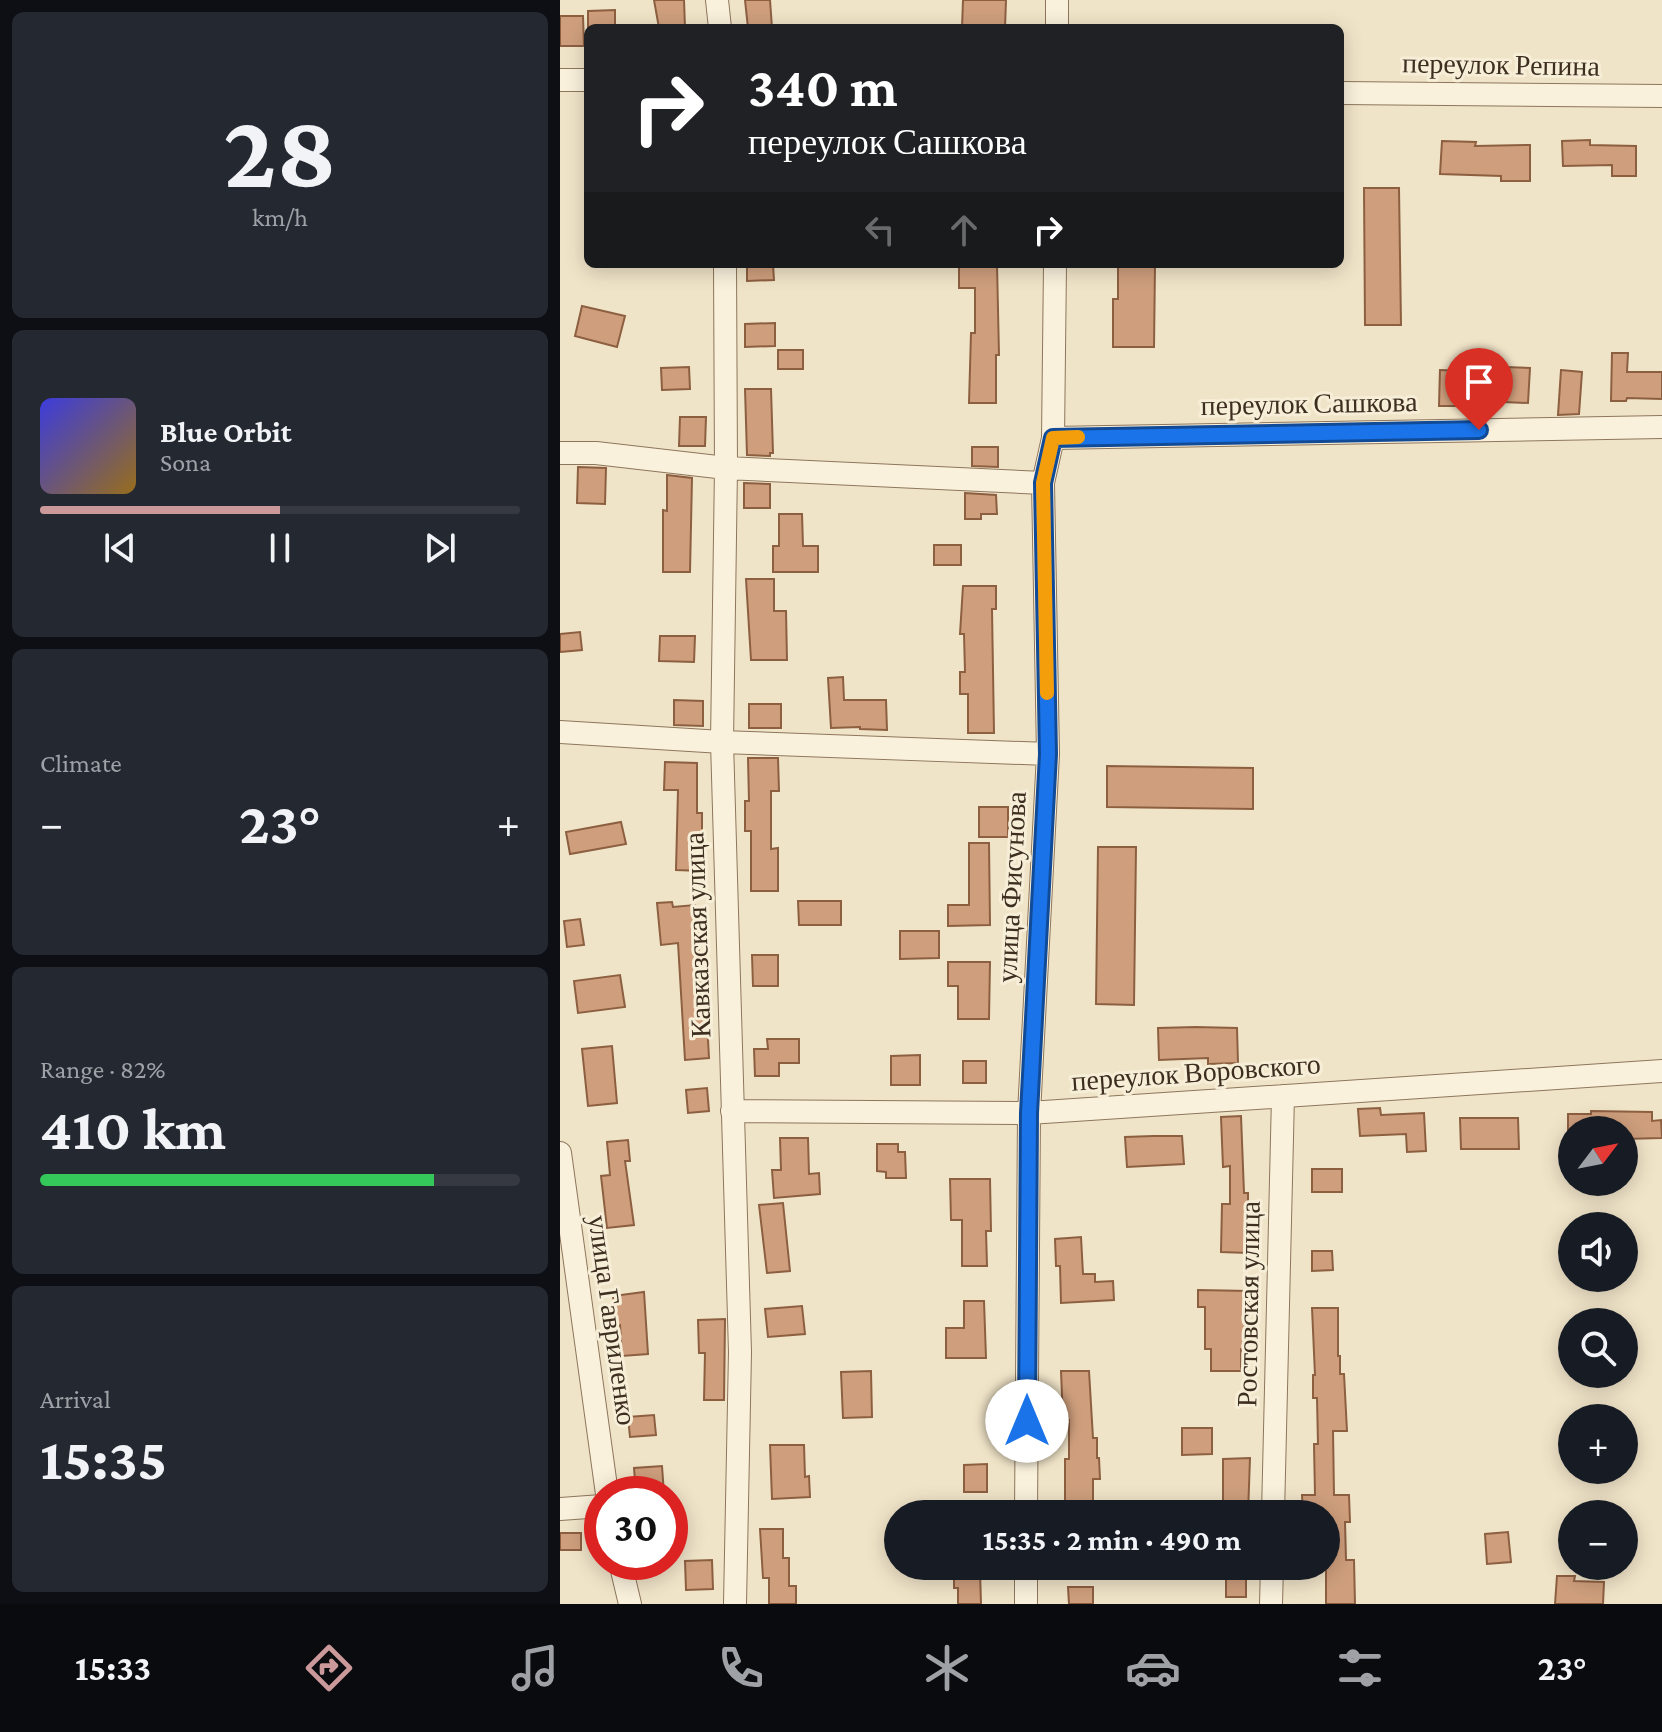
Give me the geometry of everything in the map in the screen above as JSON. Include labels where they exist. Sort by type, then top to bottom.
[{"type":"street","points":[[717,0],[720,24]]},
{"type":"street","points":[[1057,0],[1057,24]]},
{"type":"street","points":[[560,80],[584,80]]},
{"type":"street","name":"переулок Репина","points":[[1344,93],[1662,96]]},
{"type":"street","name":"Кавказская улица","points":[[725,268],[722,742],[740,1352],[735,1604]]},
{"type":"street","name":"улица Фисунова","points":[[1026,1500],[1029,1113],[1048,754],[1043,483],[1053,438],[1055,268]]},
{"type":"street","name":"переулок Сашкова","points":[[1053,438],[1662,427]]},
{"type":"street","points":[[560,453],[596,453],[726,468],[1043,483]]},
{"type":"street","points":[[560,732],[722,742],[1048,754]]},
{"type":"street","name":"переулок Воровского","points":[[732,1111],[1029,1113],[1662,1071]]},
{"type":"street","name":"Ростовская улица","points":[[1273,1500],[1283,1096]]},
{"type":"street","name":"улица Гавриленко","points":[[560,1153],[605,1476]]},
{"type":"street","points":[[560,1509],[584,1507]]},
{"type":"street","points":[[624,1580],[630,1604]]},
{"type":"street","points":[[1026,1580],[1026,1604]]},
{"type":"street","points":[[1271,1604],[1272,1580]]},
{"type":"building","points":[[654,0],[684,0],[685,24],[658,24]]},
{"type":"building","points":[[745,0],[770,0],[772,24],[748,24]]},
{"type":"building","points":[[963,0],[1006,0],[1005,24],[962,24]]},
{"type":"building","points":[[615,10],[615,24],[588,24],[588,11]]},
{"type":"building","points":[[560,16],[583,16],[584,46],[560,46]]},
{"type":"building","points":[[1590,140],[1590,145],[1636,146],[1636,176],[1612,176],[1612,165],[1563,166],[1562,141]]},
{"type":"building","points":[[1442,141],[1476,142],[1475,146],[1530,145],[1530,181],[1501,181],[1501,176],[1440,174]]},
{"type":"building","points":[[1364,188],[1399,188],[1401,325],[1365,325]]},
{"type":"building","points":[[747,268],[773,268],[774,280],[747,281]]},
{"type":"building","points":[[959,268],[997,268],[999,355],[996,355],[996,403],[969,403],[975,288],[959,288]]},
{"type":"building","points":[[1118,268],[1155,268],[1154,347],[1113,347],[1113,299],[1118,299]]},
{"type":"building","points":[[582,306],[625,316],[617,347],[575,336]]},
{"type":"building","points":[[775,323],[775,346],[745,347],[745,324]]},
{"type":"building","points":[[778,350],[803,350],[803,369],[778,369]]},
{"type":"building","points":[[1612,353],[1628,353],[1627,372],[1662,372],[1662,399],[1611,401]]},
{"type":"building","points":[[689,367],[690,389],[662,390],[661,368]]},
{"type":"building","points":[[1504,367],[1530,368],[1528,403],[1503,402]]},
{"type":"building","points":[[1440,370],[1465,371],[1464,406],[1439,406]]},
{"type":"building","points":[[1561,370],[1582,372],[1579,414],[1558,415]]},
{"type":"building","points":[[745,389],[771,389],[773,453],[770,456],[747,455]]},
{"type":"building","points":[[680,417],[706,417],[705,446],[679,446]]},
{"type":"building","points":[[972,447],[998,447],[998,467],[972,466]]},
{"type":"building","points":[[578,467],[606,468],[605,504],[577,503]]},
{"type":"building","points":[[667,475],[692,478],[690,572],[663,572],[663,510],[667,511]]},
{"type":"building","points":[[744,483],[770,484],[770,508],[744,508]]},
{"type":"building","points":[[965,493],[996,495],[997,514],[981,514],[981,519],[965,519]]},
{"type":"building","points":[[779,514],[802,514],[803,546],[818,546],[818,572],[773,572],[773,546],[779,546]]},
{"type":"building","points":[[934,545],[961,545],[961,565],[934,565]]},
{"type":"building","points":[[746,579],[774,579],[774,611],[786,611],[787,660],[751,660]]},
{"type":"building","points":[[963,586],[996,586],[996,609],[992,609],[994,733],[968,733],[968,694],[960,694],[960,672],[965,672],[964,634],[960,634]]},
{"type":"building","points":[[580,632],[582,650],[560,652],[560,634]]},
{"type":"building","points":[[660,636],[695,636],[694,662],[659,661]]},
{"type":"building","points":[[843,677],[844,700],[886,700],[887,730],[831,728],[828,678]]},
{"type":"building","points":[[674,700],[703,701],[703,726],[674,725]]},
{"type":"building","points":[[749,704],[781,704],[781,728],[749,728]]},
{"type":"building","points":[[748,758],[778,758],[779,791],[771,791],[771,849],[778,848],[778,891],[751,891],[751,831],[745,831],[745,801],[749,801]]},
{"type":"building","points":[[665,762],[697,763],[697,813],[702,813],[702,871],[676,870],[678,790],[664,790]]},
{"type":"building","points":[[1107,766],[1253,768],[1253,809],[1107,807]]},
{"type":"building","points":[[979,807],[1008,807],[1008,837],[979,837]]},
{"type":"building","points":[[621,822],[626,844],[570,854],[566,832]]},
{"type":"building","points":[[969,843],[989,843],[990,925],[948,926],[948,905],[969,905]]},
{"type":"building","points":[[1098,847],[1136,847],[1134,1005],[1096,1004]]},
{"type":"building","points":[[798,901],[841,901],[841,925],[799,925]]},
{"type":"building","points":[[672,902],[673,907],[695,905],[700,964],[704,963],[709,1058],[685,1060],[678,943],[661,945],[657,903]]},
{"type":"building","points":[[580,919],[584,945],[567,947],[564,921]]},
{"type":"building","points":[[900,931],[939,931],[939,958],[900,959]]},
{"type":"building","points":[[752,955],[778,955],[778,986],[753,986]]},
{"type":"building","points":[[948,962],[990,962],[989,1019],[958,1019],[958,986],[948,986]]},
{"type":"building","points":[[620,975],[625,1007],[578,1013],[574,981]]},
{"type":"building","points":[[1158,1028],[1237,1028],[1238,1063],[1208,1064],[1208,1058],[1159,1060]]},
{"type":"building","points":[[767,1039],[799,1039],[799,1063],[779,1063],[779,1076],[755,1076],[754,1049],[768,1049]]},
{"type":"building","points":[[612,1046],[617,1103],[588,1106],[582,1049]]},
{"type":"building","points":[[920,1055],[920,1085],[891,1085],[891,1056]]},
{"type":"building","points":[[963,1061],[986,1061],[986,1083],[963,1083]]},
{"type":"building","points":[[707,1088],[709,1111],[688,1113],[686,1090]]},
{"type":"building","points":[[1380,1108],[1381,1115],[1424,1113],[1426,1151],[1407,1152],[1406,1134],[1360,1136],[1358,1109]]},
{"type":"building","points":[[1591,1111],[1652,1112],[1652,1121],[1661,1120],[1662,1138],[1638,1139],[1638,1116],[1568,1116],[1591,1114]]},
{"type":"building","points":[[1241,1116],[1244,1193],[1248,1193],[1248,1253],[1221,1252],[1222,1204],[1230,1204],[1230,1166],[1223,1167],[1221,1117]]},
{"type":"building","points":[[1460,1118],[1518,1118],[1519,1149],[1461,1149]]},
{"type":"building","points":[[1182,1136],[1184,1164],[1127,1167],[1125,1137]]},
{"type":"building","points":[[780,1138],[808,1138],[809,1174],[819,1173],[820,1194],[774,1198],[772,1170],[781,1170]]},
{"type":"building","points":[[628,1140],[630,1161],[625,1161],[634,1225],[607,1228],[601,1176],[610,1175],[607,1142]]},
{"type":"building","points":[[877,1144],[898,1144],[898,1152],[905,1152],[906,1178],[886,1178],[886,1172],[877,1171]]},
{"type":"building","points":[[1312,1169],[1342,1169],[1342,1192],[1312,1192]]},
{"type":"building","points":[[950,1179],[990,1179],[991,1231],[986,1231],[987,1266],[962,1266],[962,1220],[951,1220]]},
{"type":"building","points":[[783,1203],[790,1271],[767,1273],[759,1205]]},
{"type":"building","points":[[1081,1237],[1083,1274],[1095,1274],[1095,1282],[1113,1281],[1114,1300],[1061,1303],[1060,1266],[1056,1266],[1055,1239]]},
{"type":"building","points":[[1312,1251],[1332,1251],[1333,1270],[1312,1271]]},
{"type":"building","points":[[1198,1290],[1249,1291],[1241,1371],[1211,1371],[1211,1349],[1205,1349],[1205,1307],[1198,1307]]},
{"type":"building","points":[[644,1292],[648,1354],[622,1356],[620,1325],[617,1326],[613,1296]]},
{"type":"building","points":[[964,1301],[984,1301],[986,1358],[946,1358],[946,1328],[964,1328]]},
{"type":"building","points":[[802,1306],[805,1334],[768,1337],[765,1309]]},
{"type":"building","points":[[1312,1308],[1338,1308],[1338,1356],[1340,1374],[1344,1374],[1347,1431],[1333,1431],[1334,1495],[1349,1495],[1350,1522],[1345,1522],[1346,1560],[1354,1560],[1355,1604],[1326,1604],[1326,1580],[1340,1580],[1340,1500],[1302,1500],[1302,1495],[1315,1495],[1314,1444],[1318,1444],[1317,1398],[1313,1398]]},
{"type":"building","points":[[725,1319],[724,1400],[704,1400],[705,1353],[699,1353],[698,1320]]},
{"type":"building","points":[[871,1371],[872,1417],[843,1418],[841,1372]]},
{"type":"building","points":[[1061,1371],[1089,1371],[1093,1438],[1097,1438],[1100,1479],[1093,1479],[1093,1500],[1065,1500],[1069,1420],[1063,1420]]},
{"type":"building","points":[[654,1415],[656,1435],[630,1437],[628,1417]]},
{"type":"building","points":[[1182,1428],[1212,1428],[1212,1454],[1182,1455]]},
{"type":"building","points":[[770,1445],[804,1445],[805,1477],[809,1476],[810,1497],[772,1499]]},
{"type":"building","points":[[1250,1458],[1248,1500],[1223,1500],[1223,1459]]},
{"type":"building","points":[[987,1464],[987,1492],[964,1492],[964,1465]]},
{"type":"building","points":[[662,1466],[663,1476],[635,1476],[634,1468]]},
{"type":"building","points":[[760,1529],[783,1529],[783,1558],[789,1558],[789,1586],[796,1586],[796,1604],[769,1604],[769,1578],[763,1578]]},
{"type":"building","points":[[1508,1532],[1511,1562],[1487,1564],[1485,1534]]},
{"type":"building","points":[[560,1533],[581,1533],[581,1550],[560,1550]]},
{"type":"building","points":[[712,1560],[713,1589],[686,1590],[688,1561]]},
{"type":"building","points":[[1557,1576],[1558,1580],[1604,1582],[1603,1604],[1555,1604]]},
{"type":"building","points":[[954,1580],[980,1580],[981,1604],[958,1604],[958,1588],[954,1588]]},
{"type":"building","points":[[1226,1580],[1246,1580],[1246,1597],[1226,1597]]},
{"type":"building","points":[[1068,1587],[1093,1587],[1093,1604],[1069,1604]]},
{"type":"slow traffic","points":[[1047,693],[1043,483],[1053,438],[1078,437]]},
{"type":"route","points":[[1027,1421],[1029,1113],[1048,754],[1043,483],[1053,438],[1479,430]]}]
